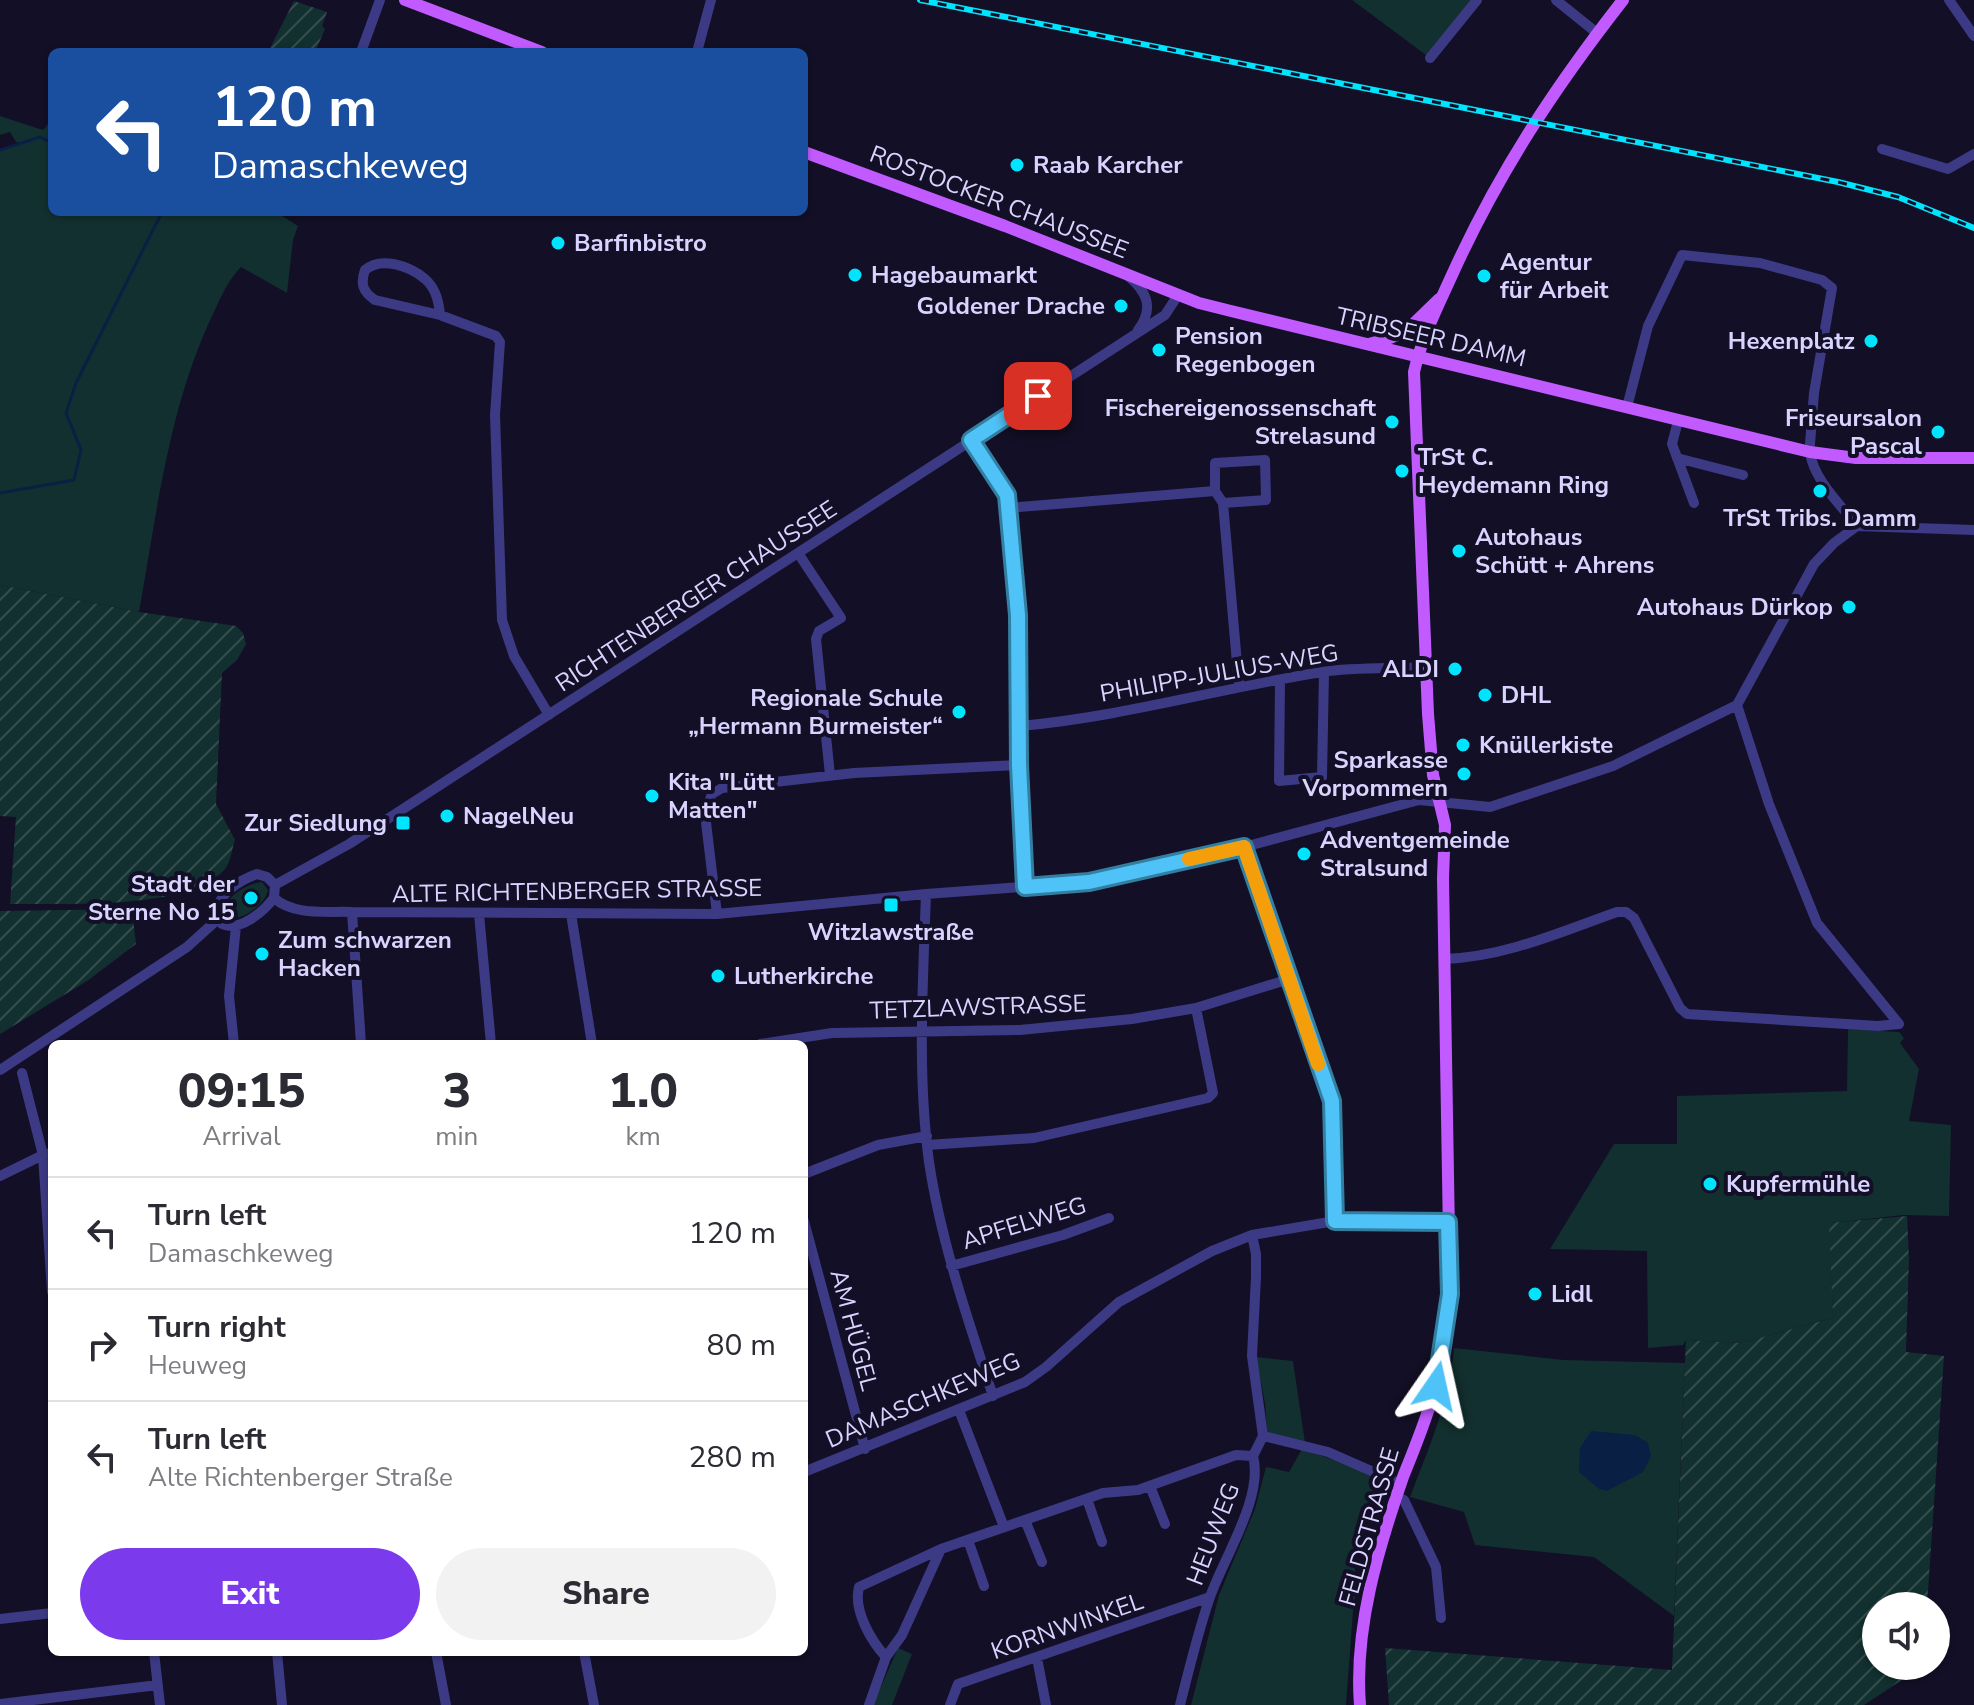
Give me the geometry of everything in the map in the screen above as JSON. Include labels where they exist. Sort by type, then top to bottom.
[{"type":"main road","points":[[405,0],[531,48]]},
{"type":"main road","name":"FELDSTRASSE","points":[[1360,1705],[1360,1659],[1368,1602],[1401,1484],[1436,1386],[1450,1294],[1444,959],[1445,825],[1433,775],[1414,372],[1442,298],[1516,150],[1623,0]]},
{"type":"main road","name":"ROSTOCKER CHAUSSEE","points":[[808,154],[1178,295]]},
{"type":"main road","name":"TRIBSEER DAMM","points":[[1178,295],[1231,311],[1810,453],[1856,458],[1974,458]]},
{"type":"main road","points":[[1366,344],[1406,331],[1431,304],[1442,298]]},
{"type":"street","points":[[362,48],[380,0]]},
{"type":"street","points":[[698,48],[711,0]]},
{"type":"street","points":[[1430,58],[1477,0]]},
{"type":"street","points":[[1556,0],[1597,33]]},
{"type":"street","points":[[1949,0],[1974,36]]},
{"type":"street","points":[[1882,149],[1948,169],[1974,154]]},
{"type":"street","points":[[1627,407],[1648,326],[1682,255],[1760,263],[1822,280],[1832,288],[1814,393],[1810,453],[1857,526]]},
{"type":"street","points":[[440,315],[435,291],[426,279],[391,263],[380,262],[365,270],[362,285],[366,294],[375,300],[440,315],[496,336],[500,342],[495,415],[502,620],[514,656],[549,715]]},
{"type":"street","points":[[1120,271],[1139,286],[1148,303],[1146,318],[1134,334]]},
{"type":"street","name":"RICHTENBERGER CHAUSSEE","points":[[275,885],[349,844],[1165,315],[1178,295]]},
{"type":"street","points":[[1678,421],[1672,444],[1694,503]]},
{"type":"street","points":[[971,440],[1007,495],[1018,615],[1019,765],[1025,887]]},
{"type":"street","points":[[1677,458],[1743,475]]},
{"type":"street","points":[[1223,503],[1266,500],[1265,460],[1215,463],[1215,491],[1223,503],[1239,686]]},
{"type":"street","points":[[1008,508],[1215,491]]},
{"type":"street","points":[[1444,959],[1472,958],[1509,950],[1617,912],[1626,912],[1634,918],[1680,1008],[1687,1014],[1878,1026],[1899,1024],[1817,923],[1769,804],[1737,705],[1814,564],[1834,543],[1857,526],[1974,530]]},
{"type":"street","points":[[798,553],[841,618],[819,631],[816,639],[830,775]]},
{"type":"street","name":"PHILIPP-JULIUS-WEG","points":[[1020,726],[1071,721],[1239,686],[1324,672],[1426,667]]},
{"type":"street","points":[[1280,680],[1279,781],[1322,777],[1324,672]]},
{"type":"street","name":"ALTE RICHTENBERGER STRASSE","points":[[274,898],[293,909],[352,912],[717,914],[1089,882],[1244,847],[1419,800],[1490,807],[1613,766],[1737,705]]},
{"type":"street","points":[[717,914],[705,814],[712,794],[722,788],[830,775],[1019,765]]},
{"type":"street","points":[[1244,847],[1332,1101],[1335,1221]]},
{"type":"street","points":[[263,875],[275,885],[274,898],[236,926],[229,926],[218,919],[216,912],[222,896],[247,878],[263,875]]},
{"type":"street","points":[[926,894],[921,1030],[927,1140],[951,1266],[993,1396]]},
{"type":"street","points":[[352,912],[361,1040]]},
{"type":"street","points":[[479,914],[491,1040]]},
{"type":"street","points":[[571,914],[591,1040]]},
{"type":"street","points":[[0,1070],[187,947],[218,919]]},
{"type":"street","points":[[234,1040],[229,996],[236,926]]},
{"type":"street","name":"TETZLAWSTRASSE","points":[[786,1040],[832,1033],[1020,1030],[1132,1019],[1196,1008],[1289,979]]},
{"type":"street","points":[[808,1172],[878,1145],[927,1140],[1034,1138],[1208,1098],[1213,1093],[1196,1008]]},
{"type":"street","points":[[22,1073],[47,1154],[48,1182]]},
{"type":"street","points":[[0,1176],[47,1154]]},
{"type":"street","name":"APFELWEG","points":[[951,1266],[1063,1235],[1109,1218]]},
{"type":"street","name":"DAMASCHKEWEG","points":[[808,1470],[1025,1382],[1119,1302],[1212,1251],[1252,1235],[1335,1221],[1448,1222]]},
{"type":"street","points":[[1252,1235],[1256,1277],[1252,1356],[1263,1436],[1328,1452],[1401,1484]]},
{"type":"street","name":"AM HÜGEL","points":[[808,1236],[865,1449]]},
{"type":"street","points":[[959,1410],[1004,1527]]},
{"type":"street","name":"HEUWEG","points":[[1180,1705],[1210,1597],[1251,1497],[1257,1471],[1253,1456],[1263,1436]]},
{"type":"street","points":[[886,1657],[875,1645],[867,1628],[861,1610],[859,1587],[941,1549],[1103,1493],[1138,1490],[1236,1455],[1253,1456]]},
{"type":"street","points":[[1150,1486],[1165,1524]]},
{"type":"street","points":[[1397,1497],[1404,1500],[1436,1567],[1441,1618]]},
{"type":"street","points":[[1087,1499],[1102,1542]]},
{"type":"street","points":[[1025,1520],[1042,1562]]},
{"type":"street","points":[[968,1540],[984,1586]]},
{"type":"street","points":[[869,1705],[886,1657],[902,1635],[941,1549]]},
{"type":"street","name":"KORNWINKEL","points":[[950,1705],[958,1684],[1210,1597]]},
{"type":"street","points":[[0,1619],[48,1613]]},
{"type":"street","points":[[154,1656],[160,1705]]},
{"type":"street","points":[[277,1656],[282,1705]]},
{"type":"street","points":[[437,1656],[446,1705]]},
{"type":"street","points":[[585,1656],[594,1705]]},
{"type":"street","points":[[1037,1658],[1046,1705]]},
{"type":"street","points":[[0,1704],[158,1685]]},
{"type":"green space","points":[[1352,0],[1477,0],[1430,58]]},
{"type":"green space","points":[[294,1],[327,12],[322,26],[325,29],[317,48],[270,48]]},
{"type":"green space","points":[[0,116],[43,130],[48,124],[48,216],[282,216],[298,226],[293,240],[287,293],[241,267],[225,289],[198,349],[185,385],[166,460],[139,612],[0,585],[0,150],[21,143],[16,142],[10,132],[0,135]]},
{"type":"green space","points":[[0,585],[139,612],[236,626],[243,633],[246,644],[237,660],[222,673],[216,804],[235,840],[227,866],[208,883],[183,892],[123,902],[10,904],[16,817],[0,816]]},
{"type":"green space","points":[[262,882],[268,890],[255,908],[241,917],[227,915],[223,909],[234,895]]},
{"type":"green space","points":[[132,909],[136,944],[87,981],[0,1034],[0,911]]},
{"type":"green space","name":"Kupfermühle","points":[[1848,1029],[1899,1032],[1904,1038],[1900,1043],[1919,1069],[1909,1121],[1951,1125],[1949,1216],[1904,1215],[1830,1223],[1833,1318],[1740,1343],[1686,1340],[1683,1345],[1648,1348],[1647,1251],[1550,1249],[1614,1144],[1677,1144],[1677,1096],[1847,1091]]},
{"type":"green space","points":[[1907,1216],[1906,1352],[1944,1356],[1928,1592],[1862,1592],[1862,1680],[1902,1680],[1864,1705],[1389,1705],[1385,1648],[1672,1670],[1686,1340],[1740,1343],[1833,1318],[1829,1223]]},
{"type":"green space","points":[[1454,1348],[1564,1360],[1685,1363],[1674,1616],[1594,1557],[1475,1545],[1464,1512],[1410,1497],[1443,1406]]},
{"type":"green space","points":[[1256,1357],[1293,1361],[1305,1443],[1267,1431]]},
{"type":"green space","points":[[1302,1449],[1355,1467],[1381,1480],[1382,1502],[1375,1514],[1366,1516],[1362,1521],[1354,1560],[1357,1585],[1346,1705],[1191,1705],[1219,1595],[1255,1509],[1266,1467],[1289,1472]]},
{"type":"green space","points":[[898,1648],[912,1654],[892,1705],[873,1705]]},
{"type":"water","points":[[1591,1431],[1635,1435],[1648,1443],[1651,1456],[1643,1472],[1607,1491],[1599,1489],[1579,1472],[1580,1448]]},
{"type":"waterway","points":[[0,150],[40,137],[48,141]]},
{"type":"waterway","points":[[0,493],[74,480],[81,450],[66,413],[76,383],[160,216]]},
{"type":"railway","points":[[920,0],[1838,182],[1898,197],[1974,228]]},
{"type":"slow traffic","points":[[1189,859],[1244,847],[1318,1064]]},
{"type":"place","name":"Raab Karcher","points":[[1017,165]]},
{"type":"place","name":"Barfinbistro","points":[[558,243]]},
{"type":"place","name":"Hagebaumarkt","points":[[855,275]]},
{"type":"place","name":"Agentur für Arbeit","points":[[1484,276]]},
{"type":"place","name":"Goldener Drache","points":[[1121,306]]},
{"type":"place","name":"Hexenplatz","points":[[1871,341]]},
{"type":"place","name":"Pension Regenbogen","points":[[1159,350]]},
{"type":"place","name":"Fischereigenossenschaft Strelasund","points":[[1392,422]]},
{"type":"place","name":"Friseursalon Pascal","points":[[1938,432]]},
{"type":"place","name":"TrSt C. Heydemann Ring","points":[[1402,471]]},
{"type":"place","name":"TrSt Tribs. Damm","points":[[1820,491]]},
{"type":"place","name":"Autohaus Schütt + Ahrens","points":[[1459,551]]},
{"type":"place","name":"Autohaus Dürkop","points":[[1849,607]]},
{"type":"place","name":"ALDI","points":[[1455,669]]},
{"type":"place","name":"DHL","points":[[1485,695]]},
{"type":"place","name":"Regionale Schule „Hermann Burmeister“","points":[[959,712]]},
{"type":"place","name":"Knüllerkiste","points":[[1463,745]]},
{"type":"place","name":"Sparkasse Vorpommern","points":[[1464,774]]},
{"type":"place","name":"Kita \"Lütt Matten\"","points":[[652,796]]},
{"type":"place","name":"NagelNeu","points":[[447,816]]},
{"type":"place","name":"Zur Siedlung","points":[[403,823]]},
{"type":"place","name":"Adventgemeinde Stralsund","points":[[1304,854]]},
{"type":"place","name":"Stadt der Sterne No 15","points":[[251,898]]},
{"type":"place","name":"Witzlawstraße","points":[[891,905]]},
{"type":"place","name":"Zum schwarzen Hacken","points":[[262,954]]},
{"type":"place","name":"Lutherkirche","points":[[718,976]]},
{"type":"place","name":"Kupfermühle","points":[[1710,1184]]},
{"type":"place","name":"Lidl","points":[[1535,1294]]},
{"type":"route","points":[[1038,396],[971,440],[1007,495],[1018,615],[1019,765],[1025,887],[1089,882],[1244,847],[1332,1101],[1335,1221],[1448,1222],[1450,1294],[1436,1386]]}]
